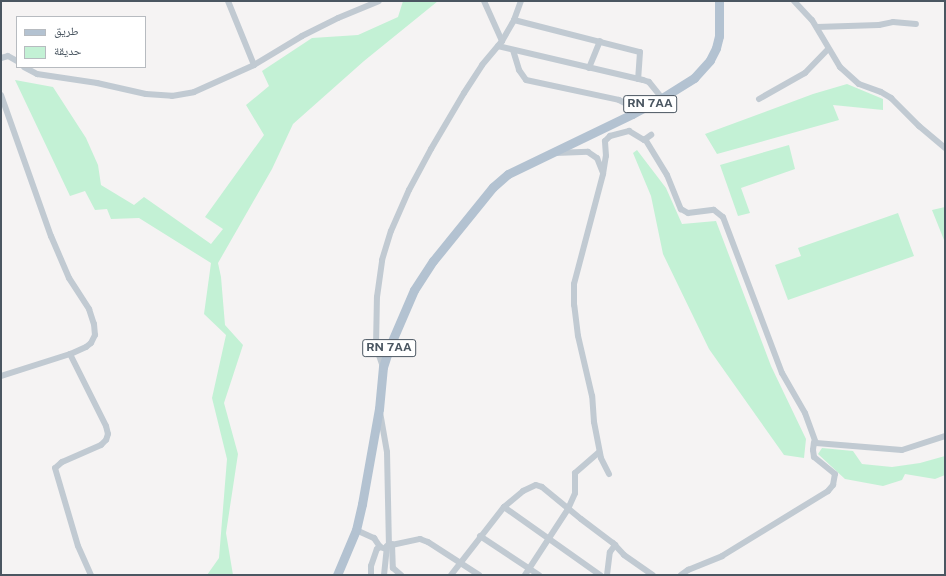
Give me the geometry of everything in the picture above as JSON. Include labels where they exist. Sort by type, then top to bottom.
[{"type":"main road","name":"RN 7AA","points":[[337,575],[356,530],[379,409],[383,367],[402,316],[414,290],[433,261],[493,187],[508,174],[639,110],[694,78],[710,60],[720,36],[719,1]]},
{"type":"street","points":[[228,1],[254,65]]},
{"type":"street","points":[[26,68],[37,74],[146,94],[172,96],[194,92],[254,65],[302,36],[338,18],[379,1]]},
{"type":"street","points":[[484,1],[500,44],[513,50],[649,82],[662,98]]},
{"type":"street","points":[[383,367],[376,347],[379,273],[391,231],[409,190],[431,149],[464,93],[500,44],[514,20],[521,1]]},
{"type":"street","points":[[794,1],[817,27],[828,49],[840,67],[859,84],[881,92],[891,98],[918,126],[945,148]]},
{"type":"street","points":[[514,20],[640,52],[638,79]]},
{"type":"street","points":[[817,27],[879,25],[893,22],[916,24]]},
{"type":"street","points":[[589,68],[600,41]]},
{"type":"street","points":[[760,99],[805,72],[828,49]]},
{"type":"street","points":[[513,50],[519,70],[526,80],[619,100],[639,110]]},
{"type":"street","points":[[1,58],[8,56],[16,60]]},
{"type":"street","points":[[1,95],[51,236],[69,278],[89,309],[94,324],[95,335],[91,343],[70,354],[1,376]]},
{"type":"street","points":[[609,474],[599,452],[593,417],[592,396],[578,336],[574,298],[576,276],[588,236],[603,174],[606,156],[605,143],[608,137],[628,131],[633,132],[642,140],[648,137],[667,175],[681,209],[688,213],[714,210],[723,217],[782,373],[805,413],[814,442],[814,457],[835,474],[833,485],[828,491],[722,556],[688,570],[681,575]]},
{"type":"street","points":[[549,153],[588,152],[596,158],[603,174]]},
{"type":"street","points":[[70,354],[106,426],[108,434],[106,440],[101,445],[62,462],[55,468],[78,546],[91,575]]},
{"type":"street","points":[[379,409],[387,452],[387,546],[384,575]]},
{"type":"street","points":[[814,442],[817,444],[902,450],[945,436]]},
{"type":"street","points":[[525,575],[568,509],[575,492],[575,473],[599,452]]},
{"type":"street","points":[[451,575],[504,507],[523,492],[536,485],[542,487],[615,545],[624,555],[653,575]]},
{"type":"street","points":[[504,507],[600,575]]},
{"type":"street","points":[[356,530],[387,546]]},
{"type":"street","points":[[480,536],[539,575]]},
{"type":"street","points":[[371,575],[371,566],[377,549],[417,540],[426,541],[479,575]]},
{"type":"street","points":[[608,575],[610,552],[615,545]]},
{"type":"street","points":[[387,546],[393,568],[401,575]]},
{"type":"green space","points":[[403,1],[438,1],[364,61],[293,124],[272,169],[218,263],[221,277],[225,325],[243,345],[224,403],[238,454],[226,533],[233,575],[207,575],[219,558],[227,459],[212,398],[226,335],[204,314],[211,263],[139,218],[111,219],[107,209],[95,210],[85,191],[70,196],[15,80],[53,87],[86,138],[98,165],[101,185],[134,205],[144,197],[211,244],[223,229],[205,217],[264,135],[246,105],[269,86],[262,71],[312,38],[358,35],[398,17]]},
{"type":"green space","points":[[847,84],[883,99],[883,110],[833,105],[839,120],[717,154],[705,134],[813,94]]},
{"type":"green space","points":[[789,145],[795,169],[741,188],[750,213],[738,216],[720,165]]},
{"type":"green space","points":[[637,150],[666,188],[682,224],[716,221],[771,366],[806,439],[804,458],[784,455],[709,349],[663,254],[651,196],[633,153]]},
{"type":"green space","points":[[945,207],[945,240],[944,240],[932,210]]},
{"type":"green space","points":[[898,213],[914,256],[788,300],[775,265],[801,256],[798,248]]},
{"type":"green space","points":[[822,448],[853,451],[862,464],[892,467],[920,463],[945,456],[945,475],[935,479],[905,474],[902,480],[883,486],[845,479],[818,454]]}]
